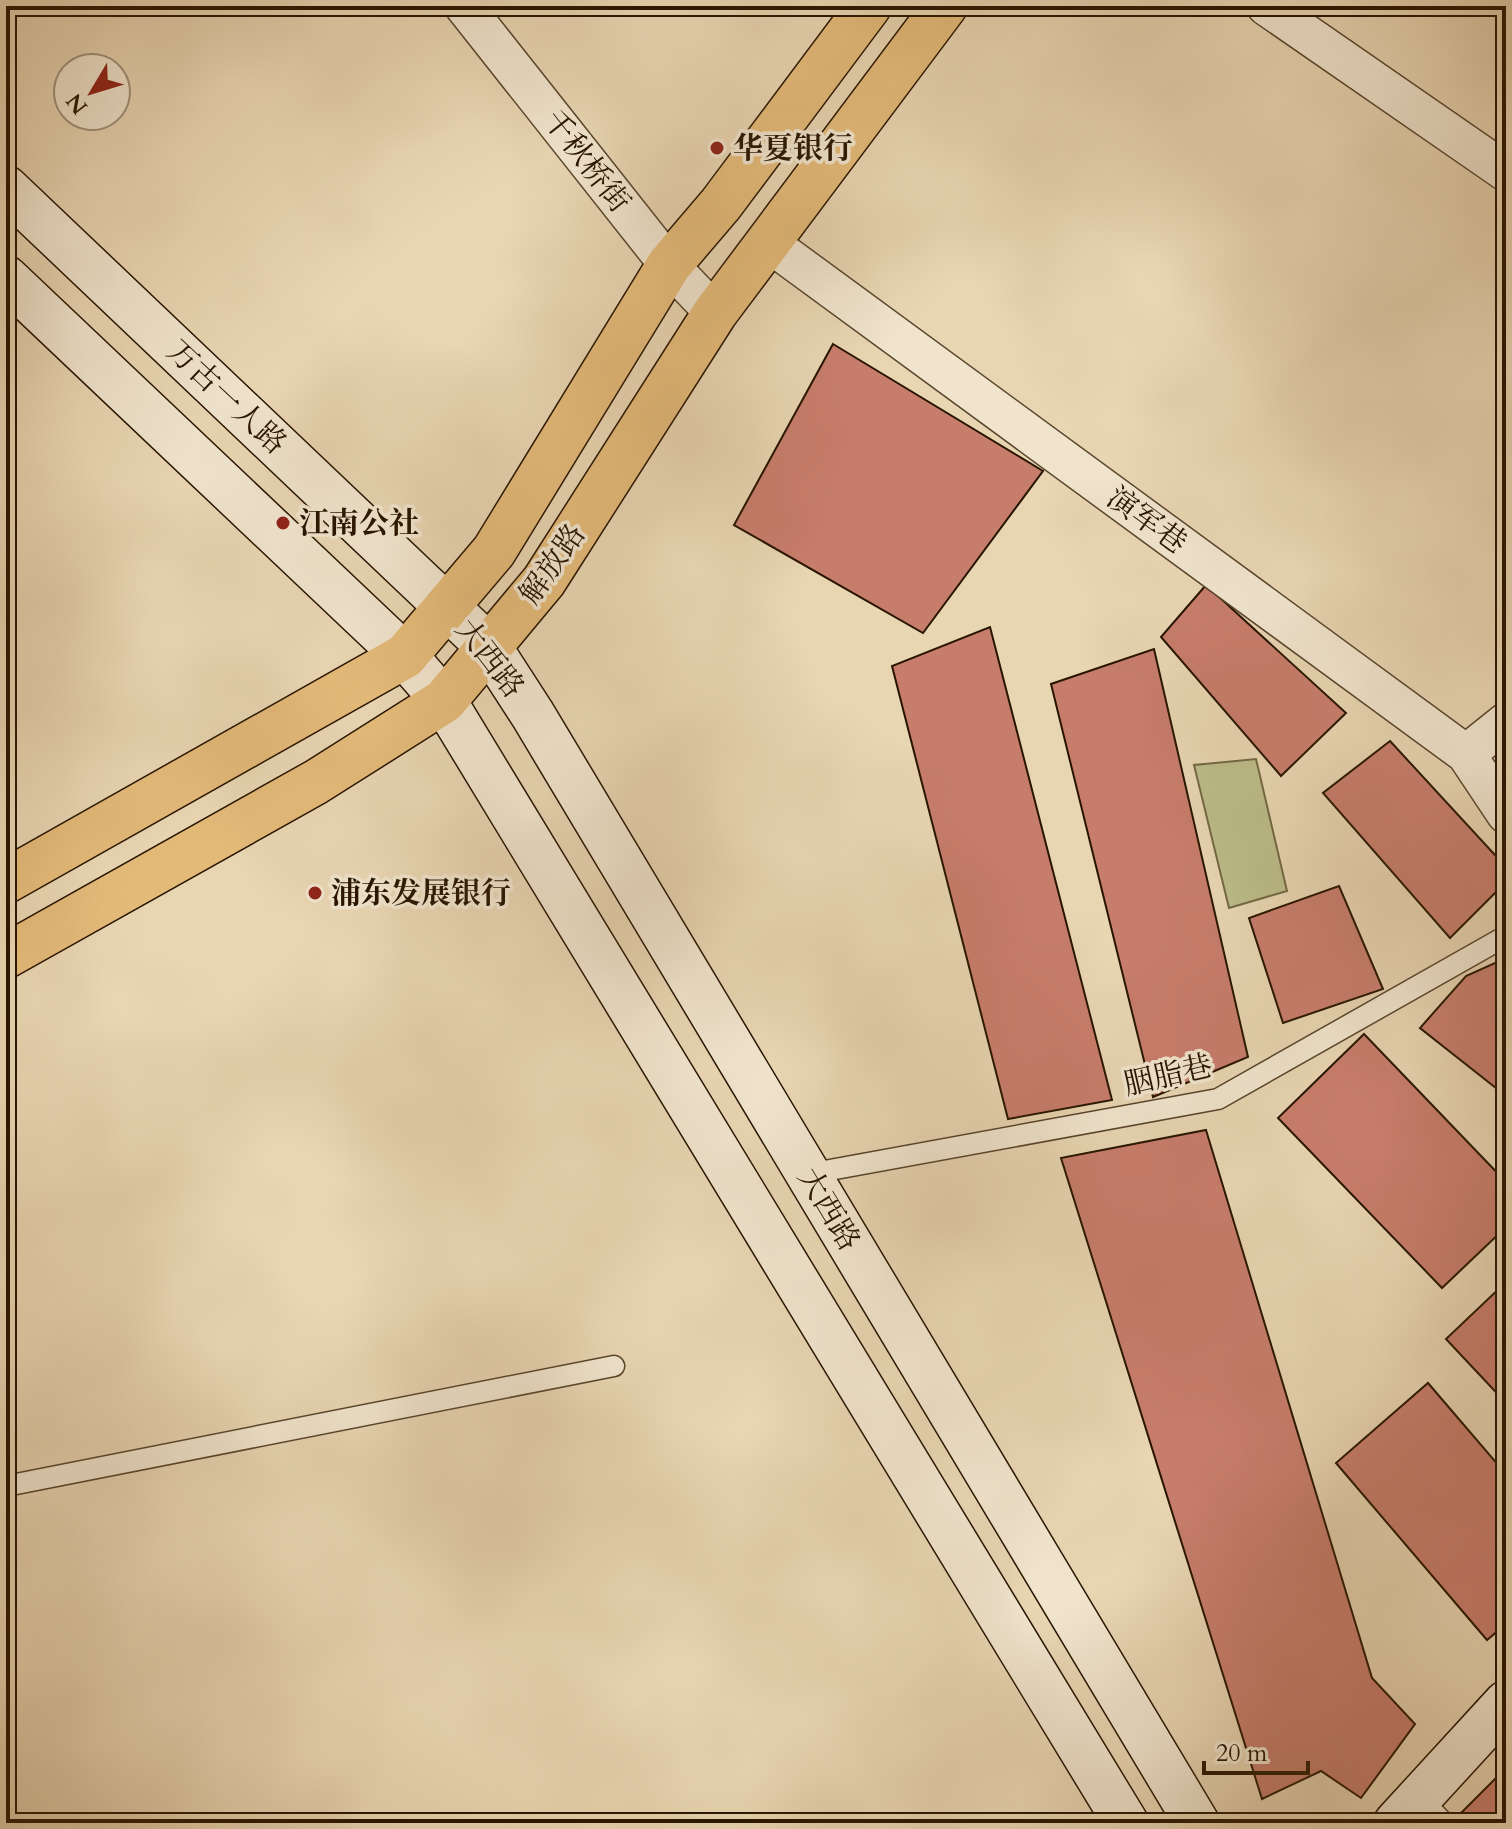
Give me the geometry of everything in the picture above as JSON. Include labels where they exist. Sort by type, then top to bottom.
[{"type":"main road","name":"解放路","points":[[6,881],[405,656],[494,551],[669,265],[721,204],[869,6]]},
{"type":"main road","name":"解放路","points":[[6,956],[316,782],[444,701],[544,581],[715,313],[945,6]]},
{"type":"street","name":"千秋桥街","points":[[464,6],[669,265],[715,313]]},
{"type":"street","points":[[1266,6],[1506,172]]},
{"type":"street","name":"万古一人路","points":[[6,188],[447,605]]},
{"type":"street","name":"演军巷","points":[[769,243],[1466,754],[1506,814]]},
{"type":"street","points":[[6,278],[405,656]]},
{"type":"street","name":"大西路","points":[[447,605],[489,647],[1197,1823]]},
{"type":"street","name":"大西路","points":[[405,656],[444,701],[1126,1823]]},
{"type":"street","points":[[1466,754],[1506,722]]},
{"type":"street","points":[[1420,1815],[1506,1703]]},
{"type":"lane","name":"胭脂巷","points":[[808,1174],[1218,1099],[1506,936]]},
{"type":"lane","points":[[6,1486],[614,1366]]},
{"type":"green space","points":[[1256,759],[1287,891],[1229,908],[1194,765]]},
{"type":"building","points":[[833,344],[1043,471],[923,633],[734,525]]},
{"type":"building","points":[[1206,585],[1346,713],[1281,776],[1161,637]]},
{"type":"building","points":[[990,627],[1112,1100],[1008,1119],[892,666]]},
{"type":"building","points":[[1154,649],[1248,1057],[1153,1097],[1051,684]]},
{"type":"building","points":[[1390,741],[1506,867],[1506,882],[1450,938],[1323,793]]},
{"type":"building","points":[[1339,886],[1383,989],[1283,1023],[1249,918]]},
{"type":"building","points":[[1506,958],[1506,1096],[1420,1028],[1466,976]]},
{"type":"building","points":[[1364,1034],[1506,1182],[1506,1227],[1442,1288],[1278,1118]]},
{"type":"building","points":[[1206,1130],[1372,1678],[1415,1724],[1361,1798],[1321,1771],[1262,1799],[1061,1158]]},
{"type":"building","points":[[1506,1282],[1506,1403],[1446,1339]]},
{"type":"building","points":[[1428,1383],[1506,1474],[1506,1624],[1487,1640],[1336,1463]]},
{"type":"building","points":[[1506,1768],[1506,1823],[1463,1823],[1457,1817]]},
{"type":"place","name":"华夏银行","points":[[717,148]]},
{"type":"place","name":"江南公社","points":[[283,523]]},
{"type":"place","name":"浦东发展银行","points":[[315,893]]}]
